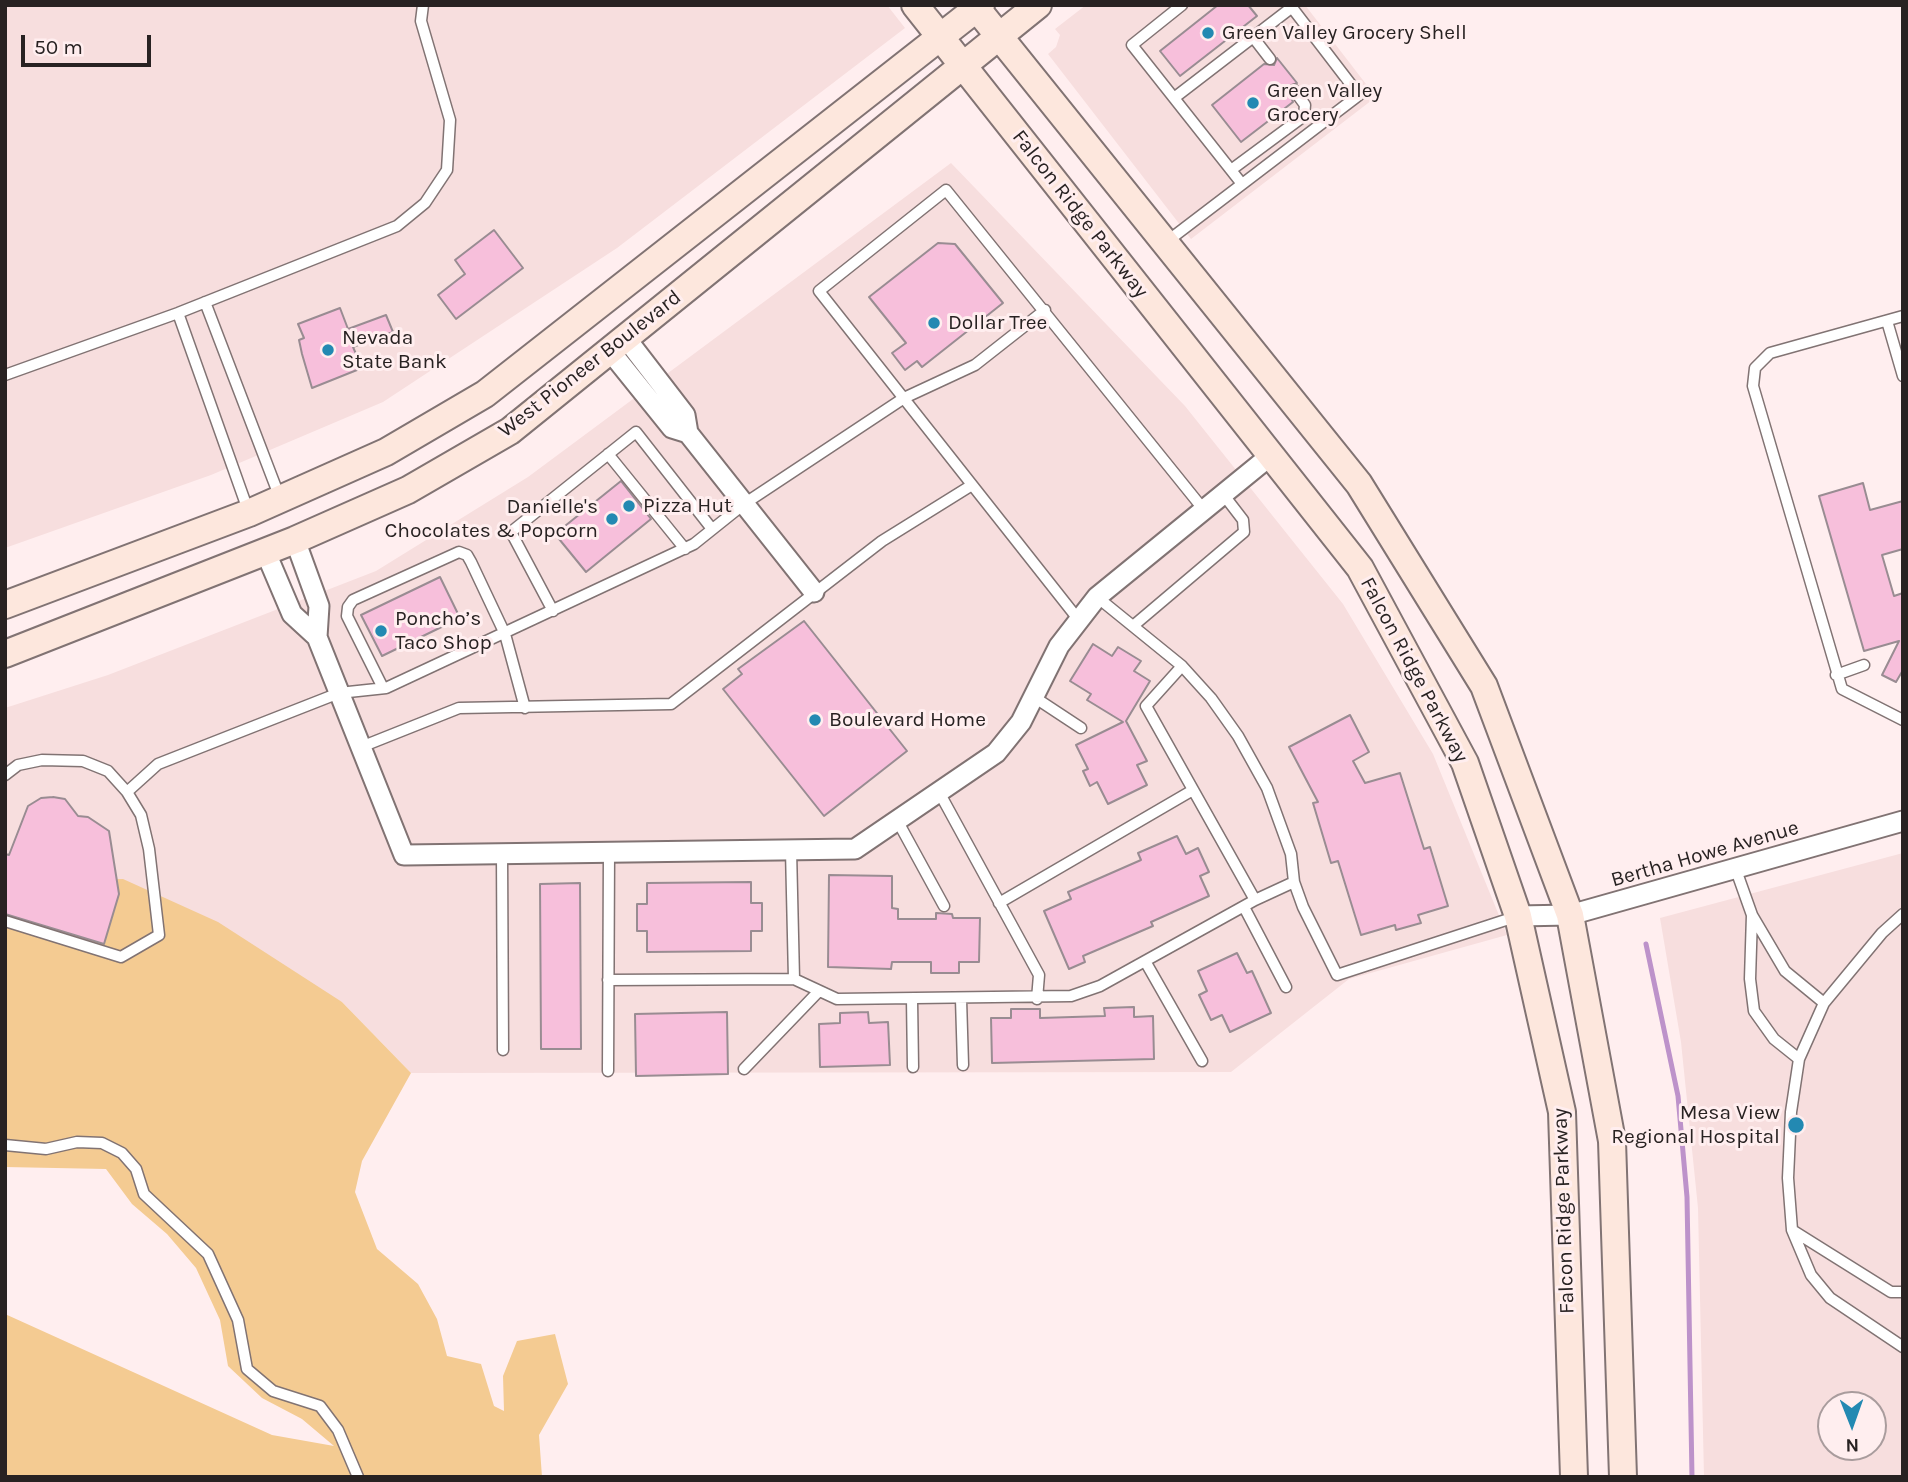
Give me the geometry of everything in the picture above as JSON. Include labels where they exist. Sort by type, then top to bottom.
[{"type":"main road","name":"Falcon Ridge Parkway","points":[[915,5],[1360,568],[1465,763],[1518,916],[1562,1112],[1574,1477]]},
{"type":"main road","name":"West Pioneer Boulevard","points":[[5,654],[295,540],[408,490],[510,431],[1038,5]]},
{"type":"main road","name":"West Pioneer Boulevard","points":[[5,605],[281,499],[386,452],[485,394],[941,38],[977,6]]},
{"type":"main road","points":[[977,6],[998,36],[1359,484],[1484,686],[1570,915],[1612,1141],[1623,1477]]},
{"type":"main road","points":[[281,499],[295,540]]},
{"type":"main road","points":[[249,513],[265,553]]},
{"type":"street","points":[[617,344],[672,428],[688,433],[814,592]]},
{"type":"street","points":[[295,540],[319,606],[317,637],[404,855],[855,849],[996,753],[1021,722],[1059,646],[1097,597],[1270,456]]},
{"type":"street","points":[[265,553],[292,614],[317,637]]},
{"type":"street","name":"Bertha Howe Avenue","points":[[1518,916],[1570,915],[1903,821]]},
{"type":"lane","points":[[5,375],[178,313],[397,226],[425,203],[447,170],[450,120],[421,21],[423,5]]},
{"type":"lane","points":[[1182,5],[1132,45],[1242,184]]},
{"type":"lane","points":[[1164,243],[1359,95],[1291,7],[1174,98]]},
{"type":"lane","points":[[1253,37],[1270,59]]},
{"type":"lane","points":[[1231,170],[1304,116],[1306,105],[1294,90]]},
{"type":"lane","points":[[1078,619],[819,291],[946,190],[1204,510]]},
{"type":"lane","points":[[205,302],[281,499]]},
{"type":"lane","points":[[127,792],[158,764],[339,693],[383,688],[685,549],[744,504],[904,398],[975,365],[1045,310]]},
{"type":"lane","points":[[178,313],[249,513]]},
{"type":"lane","points":[[1903,316],[1770,353],[1755,368],[1753,386],[1842,690],[1903,720]]},
{"type":"lane","points":[[1887,321],[1903,376]]},
{"type":"lane","points":[[553,611],[510,532],[636,432],[712,529]]},
{"type":"lane","points":[[608,454],[685,549]]},
{"type":"lane","points":[[361,747],[459,708],[671,704],[881,541],[972,485]]},
{"type":"lane","points":[[1133,626],[1244,532],[1243,520],[1223,494]]},
{"type":"lane","points":[[383,688],[348,616],[348,607],[353,600],[451,554],[467,555],[505,634],[525,708]]},
{"type":"lane","points":[[1097,597],[1182,666],[1212,698],[1267,788],[1291,854],[1294,882],[1303,907],[1337,975],[1518,916]]},
{"type":"lane","points":[[1836,675],[1864,665]]},
{"type":"lane","points":[[1182,666],[1146,706],[1255,900]]},
{"type":"lane","points":[[1034,697],[1082,728]]},
{"type":"lane","points":[[5,775],[18,765],[42,760],[83,761],[108,771],[127,792],[141,815],[149,849],[159,935],[121,957],[5,921]]},
{"type":"lane","points":[[999,903],[1193,789]]},
{"type":"lane","points":[[939,792],[1039,975],[1037,999]]},
{"type":"lane","points":[[897,820],[944,906]]},
{"type":"lane","points":[[791,850],[794,979]]},
{"type":"lane","points":[[608,1070],[609,852]]},
{"type":"lane","points":[[502,854],[503,1050]]},
{"type":"lane","points":[[1736,870],[1752,915],[1785,971],[1824,1003]]},
{"type":"lane","points":[[608,980],[794,979],[837,999],[1037,999],[1071,996],[1100,986],[1255,900],[1294,882]]},
{"type":"lane","points":[[1244,906],[1286,987]]},
{"type":"lane","points":[[1903,914],[1882,933],[1824,1003],[1799,1059],[1791,1112],[1788,1178],[1792,1230],[1799,1254],[1811,1275],[1830,1298],[1903,1347]]},
{"type":"lane","points":[[1752,915],[1750,979],[1754,1011],[1774,1039],[1799,1059]]},
{"type":"lane","points":[[1145,961],[1202,1061]]},
{"type":"lane","points":[[744,1069],[819,991]]},
{"type":"lane","points":[[912,999],[913,1068]]},
{"type":"lane","points":[[961,999],[963,1065]]},
{"type":"lane","points":[[5,1145],[46,1149],[77,1142],[102,1143],[122,1153],[136,1169],[145,1195],[208,1254],[238,1320],[247,1369],[273,1391],[320,1406],[338,1430],[358,1477]]},
{"type":"lane","points":[[1792,1230],[1891,1292],[1903,1292]]},
{"type":"shaded area","points":[[5,5],[887,5],[905,28],[617,248],[383,402],[211,475],[5,548]]},
{"type":"shaded area","points":[[1086,5],[1305,5],[1376,97],[1191,239],[1048,54],[1056,47],[1060,35],[1055,29]]},
{"type":"shaded area","points":[[951,163],[1185,406],[1343,604],[1433,754],[1507,935],[1349,979],[1231,1072],[411,1073],[342,1002],[5,881],[5,708],[108,675],[376,571],[528,477]]},
{"type":"shaded area","name":"Mesa View Regional Hospital","points":[[1903,853],[1903,1477],[1704,1477],[1698,1208],[1681,1042],[1660,918]]},
{"type":"shaded area","points":[[123,879],[218,922],[342,1002],[411,1073],[362,1161],[355,1192],[377,1249],[418,1284],[437,1319],[447,1356],[481,1364],[494,1406],[504,1411],[503,1376],[517,1341],[555,1334],[568,1384],[539,1435],[542,1477],[5,1477],[5,1314],[272,1435],[334,1446],[302,1419],[262,1398],[228,1366],[220,1320],[196,1268],[167,1234],[132,1204],[106,1169],[5,1167],[5,881]]},
{"type":"building","name":"Green Valley Grocery Shell","points":[[1218,5],[1248,5],[1257,16],[1180,76],[1160,51]]},
{"type":"building","name":"Green Valley Grocery","points":[[1277,58],[1297,83],[1287,88],[1293,102],[1241,142],[1212,105],[1264,64],[1274,65]]},
{"type":"building","points":[[494,230],[523,268],[456,319],[438,295],[465,274],[455,260]]},
{"type":"building","name":"Dollar Tree","points":[[938,243],[955,244],[1003,303],[922,367],[917,361],[905,370],[892,353],[906,343],[869,297]]},
{"type":"building","name":"Nevada State Bank","points":[[340,308],[348,329],[386,315],[393,332],[353,347],[362,368],[312,388],[299,340],[304,338],[298,324]]},
{"type":"building","points":[[621,481],[651,519],[586,572],[555,534]]},
{"type":"building","points":[[1863,483],[1870,510],[1903,501],[1903,549],[1882,555],[1894,596],[1903,593],[1903,670],[1896,682],[1882,675],[1899,641],[1864,651],[1819,496]]},
{"type":"building","points":[[440,577],[460,618],[382,656],[361,615]]},
{"type":"building","name":"Boulevard Home","points":[[804,621],[907,751],[824,816],[723,689],[742,674],[738,669]]},
{"type":"building","points":[[1093,644],[1112,656],[1118,647],[1141,661],[1134,671],[1150,681],[1126,721],[1147,761],[1137,765],[1147,785],[1108,804],[1097,782],[1090,786],[1083,771],[1088,769],[1076,745],[1123,722],[1087,700],[1091,694],[1070,681]]},
{"type":"building","points":[[1350,715],[1369,752],[1353,761],[1365,783],[1400,773],[1424,849],[1430,847],[1448,906],[1418,915],[1421,923],[1396,930],[1395,925],[1361,935],[1338,861],[1331,863],[1313,803],[1318,802],[1289,747]]},
{"type":"building","points":[[41,798],[65,799],[78,816],[88,817],[109,831],[119,894],[104,944],[5,914],[5,854],[9,855],[28,806]]},
{"type":"building","points":[[1177,836],[1186,854],[1198,848],[1209,872],[1200,876],[1209,896],[1151,922],[1153,926],[1083,956],[1085,962],[1069,969],[1044,911],[1071,899],[1068,892],[1141,860],[1138,853]]},
{"type":"building","points":[[829,875],[892,876],[892,908],[898,909],[898,919],[936,919],[936,913],[952,914],[953,918],[980,918],[979,962],[959,962],[959,973],[931,973],[931,962],[892,962],[891,969],[828,967]]},
{"type":"building","points":[[751,882],[751,903],[762,903],[762,931],[751,931],[751,951],[647,952],[647,931],[637,931],[637,904],[647,904],[647,883]]},
{"type":"building","points":[[580,883],[581,1049],[541,1049],[540,884]]},
{"type":"building","points":[[1237,953],[1247,973],[1252,971],[1271,1013],[1230,1032],[1222,1015],[1211,1020],[1199,995],[1207,991],[1198,971]]},
{"type":"building","points":[[1134,1007],[1134,1017],[1153,1016],[1154,1059],[992,1063],[991,1018],[1011,1018],[1011,1009],[1040,1009],[1040,1018],[1105,1016],[1104,1008]]},
{"type":"building","points":[[727,1012],[728,1074],[636,1076],[635,1014]]},
{"type":"building","points":[[868,1012],[869,1023],[888,1022],[890,1065],[820,1067],[819,1024],[840,1023],[840,1013]]},
{"type":"waterway","points":[[1646,944],[1678,1096],[1687,1197],[1692,1477]]},
{"type":"place","name":"Green Valley Grocery Shell","points":[[1208,33]]},
{"type":"place","name":"Green Valley Grocery","points":[[1253,103]]},
{"type":"place","name":"Dollar Tree","points":[[934,323]]},
{"type":"place","name":"Nevada State Bank","points":[[328,350]]},
{"type":"place","name":"Pizza Hut","points":[[629,506]]},
{"type":"place","name":"Danielle's Chocolates & Popcorn","points":[[612,519]]},
{"type":"place","name":"Poncho’s Taco Shop","points":[[381,631]]},
{"type":"place","name":"Boulevard Home","points":[[815,720]]},
{"type":"place","name":"Mesa View Regional Hospital","points":[[1796,1125]]}]
